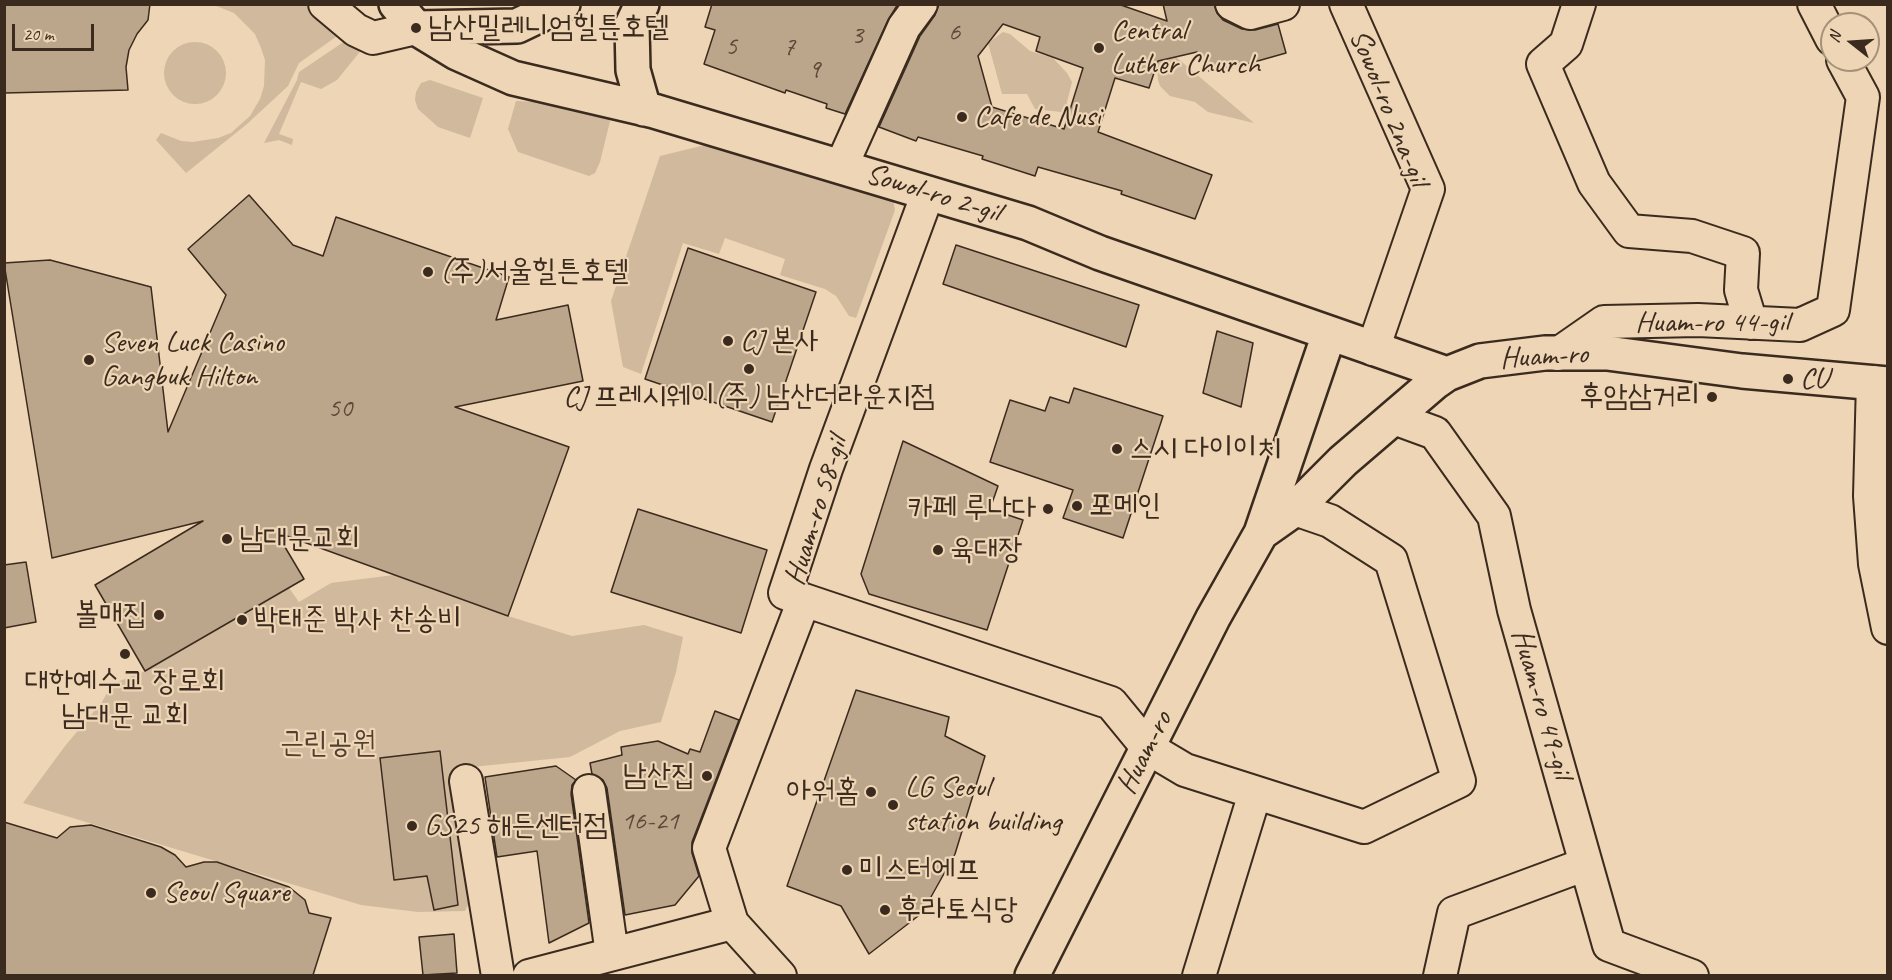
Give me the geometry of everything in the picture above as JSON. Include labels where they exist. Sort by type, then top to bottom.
[{"type":"main road","points":[[406,16],[517,26],[563,4]]},
{"type":"main road","points":[[642,4],[632,25],[633,70],[644,109]]},
{"type":"main road","name":"Sowol-ro 2-gil","points":[[406,16],[457,53],[513,78],[644,109],[1028,223],[1100,253],[1447,374]]},
{"type":"main road","name":"Huam-ro","points":[[1032,975],[1213,618],[1261,533],[1329,334]]},
{"type":"main road","name":"Huam-ro","points":[[1261,533],[1294,509],[1343,461],[1434,383],[1447,374],[1480,360],[1607,353],[1742,371],[1880,383]]},
{"type":"street","points":[[325,4],[356,30],[373,38],[406,16]]},
{"type":"street","points":[[841,167],[904,27],[921,4]]},
{"type":"street","points":[[1232,4],[1250,13],[1284,4]]},
{"type":"street","name":"Sowol-ro 2na-gil","points":[[1346,4],[1428,189],[1373,349]]},
{"type":"street","points":[[1579,4],[1566,44],[1543,64],[1594,183],[1629,231],[1692,236],[1743,253],[1741,290],[1751,323]]},
{"type":"street","name":"Huam-ro 44-gil","points":[[1558,354],[1604,322],[1698,320],[1800,325],[1833,310],[1863,97],[1849,72]]},
{"type":"street","name":"Huam-ro 58-gil","points":[[780,975],[732,923],[709,848],[804,600],[785,593],[826,470],[928,193]]},
{"type":"street","points":[[1880,383],[1870,496],[1875,564],[1887,628]]},
{"type":"street","name":"Huam-ro 49-gil","points":[[1394,418],[1435,433],[1494,516],[1514,610],[1609,945],[1692,975]]},
{"type":"street","points":[[804,600],[1111,703],[1148,748],[1185,770],[1364,827],[1459,781],[1391,560],[1330,521],[1294,509]]},
{"type":"street","points":[[466,781],[498,975]]},
{"type":"street","points":[[589,791],[612,954]]},
{"type":"street","points":[[1199,975],[1255,793]]},
{"type":"street","points":[[1440,975],[1454,913],[1586,864]]},
{"type":"street","points":[[529,975],[732,923]]},
{"type":"green space","points":[[214,5],[305,5],[340,34],[299,63],[288,86],[247,124],[186,173],[156,140],[161,133],[181,141],[193,142],[218,138],[231,133],[250,116],[260,99],[264,86],[265,60],[255,34],[234,13]]},
{"type":"green space","points":[[1003,32],[1010,34],[1030,51],[1053,58],[1067,73],[1072,82],[1064,114],[1035,109],[1027,94],[1002,94],[988,43]]},
{"type":"green space","points":[[345,41],[363,48],[337,80],[321,89],[301,82],[279,134],[293,139],[292,145],[279,140],[264,143],[299,72]]},
{"type":"green space","points":[[189,42],[201,42],[217,51],[224,61],[226,73],[224,85],[217,95],[201,104],[189,104],[178,99],[169,90],[164,79],[164,67],[169,56],[178,47]]},
{"type":"green space","points":[[1163,46],[1254,123],[1208,112],[1195,102],[1170,96],[1160,86],[1158,80],[1157,66]]},
{"type":"green space","points":[[430,80],[483,98],[470,138],[438,127],[418,109],[415,100],[416,92],[421,83]]},
{"type":"green space","points":[[516,101],[601,105],[606,109],[610,121],[595,173],[589,176],[518,152],[508,129]]},
{"type":"green space","points":[[713,143],[893,200],[895,210],[856,318],[849,316],[836,296],[825,289],[780,275],[785,259],[725,238],[719,254],[683,243],[641,374],[623,367],[611,301],[660,156]]},
{"type":"green space","name":"근린공원","points":[[394,575],[508,616],[572,636],[644,625],[683,637],[676,672],[661,722],[620,731],[570,757],[472,767],[487,866],[465,911],[418,912],[361,905],[23,803],[65,746],[102,702],[112,684],[145,671],[289,588],[299,602],[331,583]]},
{"type":"building","points":[[4,4],[150,4],[148,20],[137,34],[129,50],[126,67],[128,90],[4,93]]},
{"type":"building","points":[[712,4],[898,4],[888,20],[845,114],[826,108],[827,104],[786,90],[785,93],[704,64],[715,30],[705,27]]},
{"type":"building","points":[[939,4],[1118,4],[1167,21],[1163,4],[1214,4],[1223,20],[1242,29],[1255,30],[1278,24],[1286,53],[1247,64],[1209,71],[1207,60],[1199,61],[1197,52],[1158,61],[1149,88],[1115,78],[1098,132],[1212,175],[1195,219],[1121,194],[1122,191],[1038,167],[1035,176],[982,159],[983,156],[918,137],[916,141],[879,127],[920,36],[935,15]],"holes":[[[1003,24],[1040,37],[1036,51],[1083,68],[1064,129],[992,107],[978,56]]]},
{"type":"building","points":[[249,195],[293,245],[323,256],[336,217],[509,277],[496,320],[568,305],[583,381],[455,407],[569,447],[508,616],[276,532],[304,579],[145,671],[95,585],[203,521],[52,558],[4,263],[50,260],[151,287],[168,432],[226,295],[188,249]]},
{"type":"building","points":[[956,245],[1139,305],[1126,347],[943,284]]},
{"type":"building","name":"CJ 본사","points":[[688,248],[816,292],[772,422],[645,379]]},
{"type":"building","points":[[1217,331],[1253,343],[1241,407],[1203,393]]},
{"type":"building","points":[[1074,388],[1163,416],[1123,538],[1063,518],[1073,490],[990,462],[1010,400],[1045,411],[1050,397],[1069,403]]},
{"type":"building","points":[[903,441],[998,486],[990,509],[1023,520],[987,630],[869,594],[861,574]]},
{"type":"building","points":[[638,509],[767,550],[741,633],[611,592]]},
{"type":"building","points":[[26,562],[36,622],[4,628],[4,565]]},
{"type":"building","name":"LG Seoul station building","points":[[856,690],[949,717],[945,736],[985,756],[955,854],[922,913],[869,954],[841,906],[787,886]]},
{"type":"building","points":[[715,711],[739,720],[692,842],[692,853],[699,876],[675,905],[625,915],[607,788],[603,780],[592,774],[590,763],[622,755],[621,747],[658,741],[688,754],[690,749],[700,752]]},
{"type":"building","points":[[440,751],[458,905],[434,910],[427,876],[394,880],[380,758]]},
{"type":"building","points":[[556,766],[576,780],[572,785],[571,794],[589,923],[549,943],[537,851],[497,857],[485,777]]},
{"type":"building","name":"Seoul Square","points":[[4,822],[57,838],[70,827],[91,825],[161,847],[175,855],[186,867],[204,862],[217,862],[289,887],[305,900],[309,913],[331,918],[313,975],[4,975]]},
{"type":"building","points":[[454,934],[457,973],[423,975],[419,937]]},
{"type":"place","name":"남산밀레니엄힐튼호텔","points":[[416,28]]},
{"type":"place","name":"Central Luther Church","points":[[1099,48]]},
{"type":"place","name":"Cafe de Nusi","points":[[962,117]]},
{"type":"place","name":"(주)서울힐튼호텔","points":[[428,272]]},
{"type":"place","name":"CJ 본사","points":[[728,341]]},
{"type":"place","name":"Seven Luck Casino Gangbuk Hilton","points":[[89,360]]},
{"type":"place","name":"CJ 프레시웨이(주) 남산더라운지점","points":[[749,369]]},
{"type":"place","name":"CU","points":[[1788,379]]},
{"type":"place","name":"후암삼거리","points":[[1712,397]]},
{"type":"place","name":"스시 다이이치","points":[[1117,449]]},
{"type":"place","name":"포메인","points":[[1077,506]]},
{"type":"place","name":"카페 루나다","points":[[1048,509]]},
{"type":"place","name":"남대문교회","points":[[227,539]]},
{"type":"place","name":"육대장","points":[[938,550]]},
{"type":"place","name":"볼매집","points":[[159,615]]},
{"type":"place","name":"박태준 박사 찬송비","points":[[242,620]]},
{"type":"place","name":"대한예수교 장로회 남대문 교회","points":[[125,654]]},
{"type":"place","name":"남산집","points":[[707,776]]},
{"type":"place","name":"아워홈","points":[[871,792]]},
{"type":"place","name":"LG Seoul station building","points":[[893,805]]},
{"type":"place","name":"GS25 해든센터점","points":[[412,826]]},
{"type":"place","name":"미스터에프","points":[[847,870]]},
{"type":"place","name":"Seoul Square","points":[[151,893]]},
{"type":"place","name":"후라토식당","points":[[885,910]]}]
